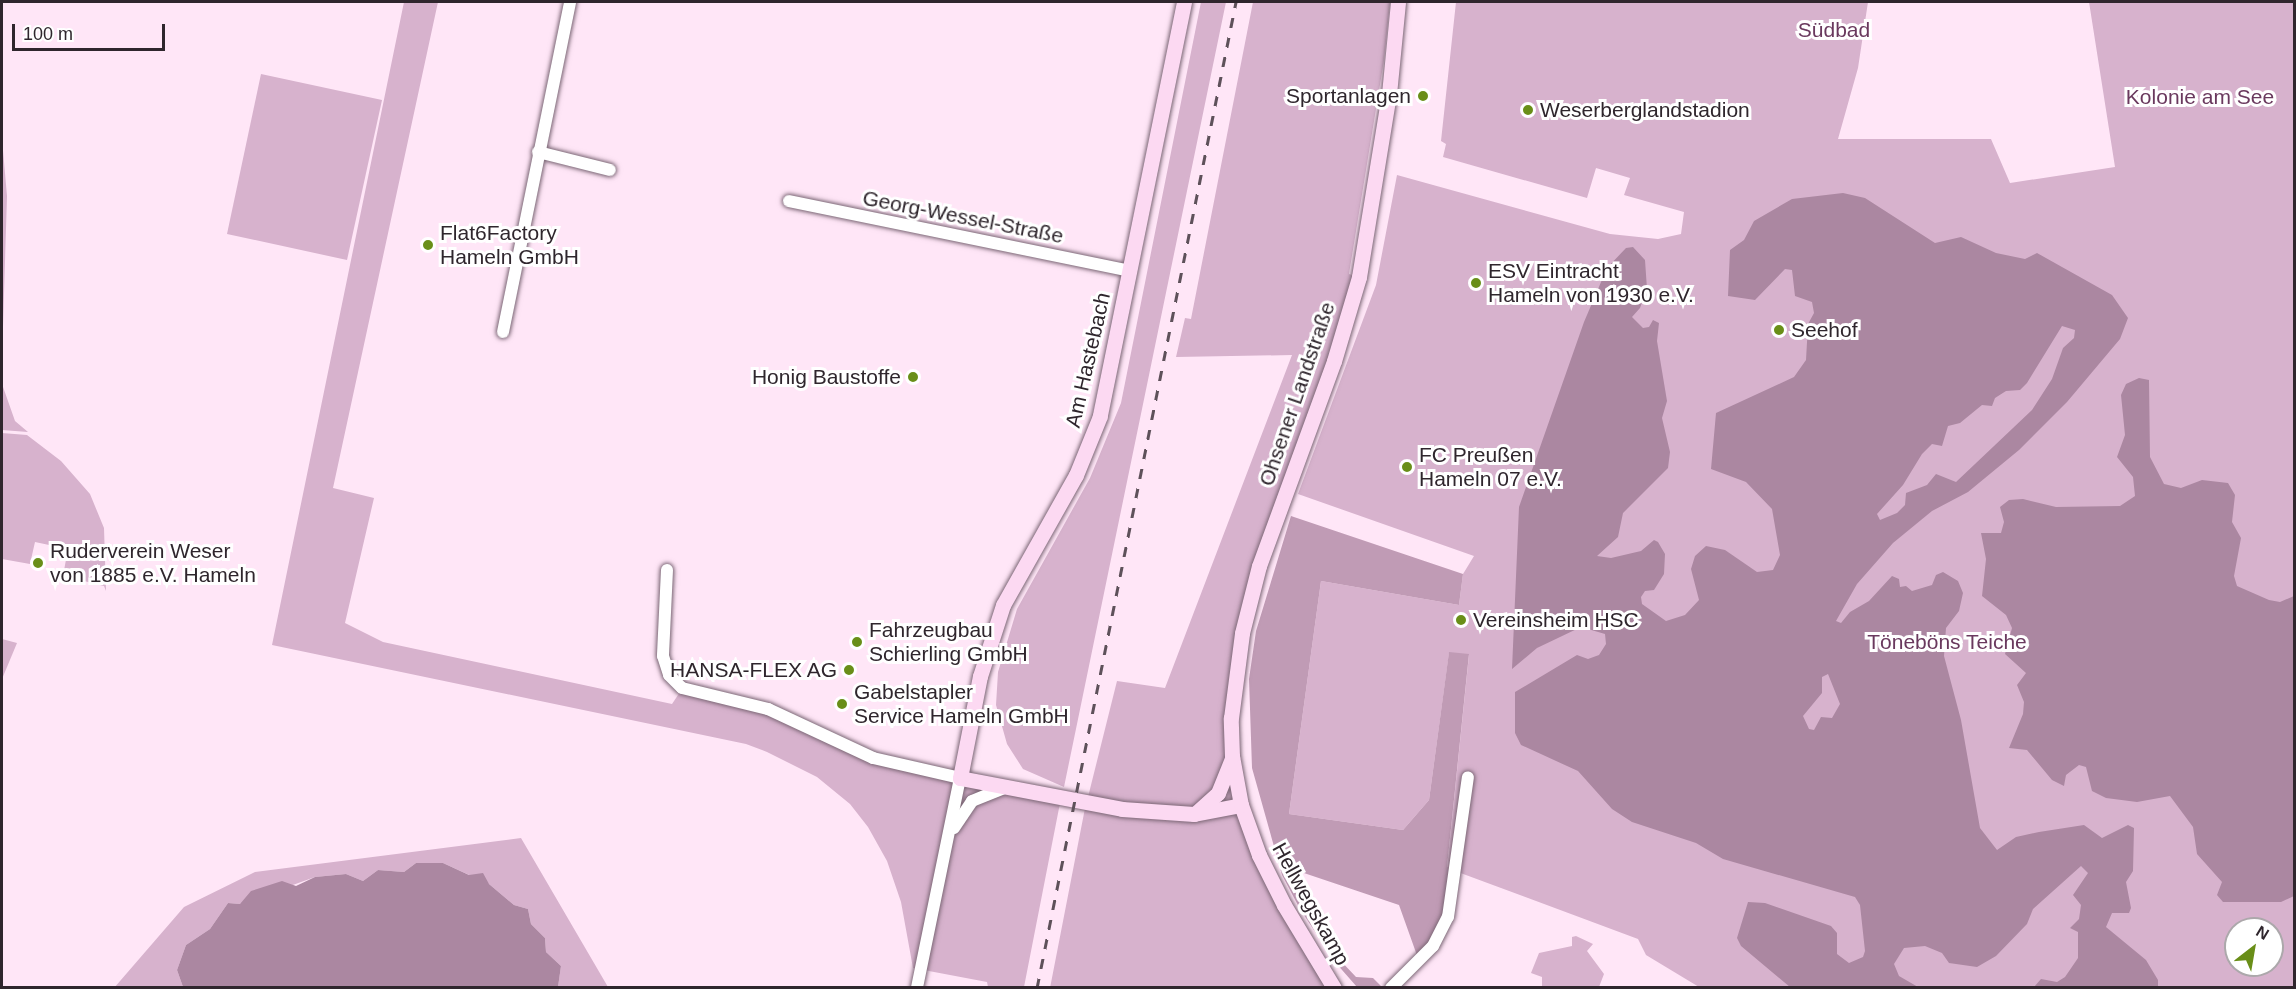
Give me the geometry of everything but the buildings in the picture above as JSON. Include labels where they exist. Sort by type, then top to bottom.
[{"type":"main road","name":"Am Hastebach","points":[[960,778],[980,676],[1003,605],[1076,475],[1100,416],[1184,2]]},
{"type":"main road","name":"Ohsener Landstraße","points":[[1232,756],[1231,718],[1242,633],[1269,536],[1334,361],[1359,277],[1378,165],[1398,2]]},
{"type":"main road","points":[[1194,814],[1218,793],[1232,756]]},
{"type":"main road","name":"Hellwegskamp","points":[[1232,756],[1241,805],[1259,855],[1284,905],[1334,987]]},
{"type":"main road","points":[[960,778],[1122,809],[1194,814],[1241,805]]},
{"type":"street","points":[[503,332],[570,2]]},
{"type":"street","points":[[538,152],[610,170]]},
{"type":"street","name":"Georg-Wessel-Straße","points":[[789,201],[1129,271]]},
{"type":"street","points":[[667,570],[663,656],[669,675],[682,688],[768,709],[873,758],[960,778],[917,987]]},
{"type":"street","points":[[1390,987],[1433,946],[1448,917],[1468,777]]},
{"type":"street","points":[[948,840],[972,801],[1006,787]]},
{"type":"green space","points":[[404,2],[438,2],[333,488],[374,498],[345,623],[383,642],[672,704],[682,689],[768,710],[873,759],[1061,798],[1024,987],[988,987],[987,982],[913,968],[901,902],[887,861],[868,827],[850,804],[817,777],[767,752],[746,744],[272,645]]},
{"type":"green space","points":[[1201,2],[1226,2],[1064,787],[1023,769],[1007,744],[996,705],[998,672],[1017,609],[1090,478],[1121,403]]},
{"type":"green space","points":[[1253,2],[1390,3],[1384,60],[1349,274],[1359,277],[1301,446],[1235,674],[1240,805],[1194,813],[1087,801],[1117,681],[1165,688],[1292,355],[1176,357],[1185,318],[1191,319]]},
{"type":"green space","name":"Töneböns Teiche","points":[[1456,2],[1868,2],[1858,68],[1838,139],[1991,139],[2010,183],[2115,167],[2089,2],[2294,2],[2294,987],[1699,987],[1646,955],[1638,939],[1447,868],[1469,655],[1449,653],[1429,800],[1403,830],[1289,814],[1321,581],[1459,605],[1463,574],[1474,556],[1298,494],[1376,285],[1397,175],[1610,234],[1658,239],[1681,234],[1684,212],[1624,195],[1630,178],[1596,168],[1587,198],[1443,157],[1446,144],[1441,141]]},
{"type":"green space","points":[[261,74],[382,100],[347,260],[227,234]]},
{"type":"green space","points":[[2,139],[7,196],[2,359]]},
{"type":"green space","points":[[2,384],[15,421],[28,432],[2,430]]},
{"type":"green space","points":[[2,433],[27,435],[61,461],[90,494],[104,528],[106,591],[104,586],[80,580],[78,585],[62,581],[68,549],[35,542],[30,564],[2,559]]},
{"type":"green space","points":[[2,639],[17,643],[2,679]]},
{"type":"green space","points":[[1086,803],[1122,809],[1241,806],[1333,988],[1050,988]]},
{"type":"green space","points":[[521,838],[608,987],[558,987],[561,966],[546,952],[545,938],[531,924],[528,909],[514,905],[489,884],[443,863],[416,863],[404,872],[378,870],[363,881],[346,874],[315,877],[240,904],[228,903],[210,929],[186,945],[177,970],[183,987],[114,988],[184,907],[255,872]]},
{"type":"green space","points":[[1576,936],[1593,944],[1587,951],[1604,974],[1599,987],[1542,987],[1542,977],[1531,973],[1539,953],[1572,946],[1572,937]]},
{"type":"shaded area","name":"Töneböns Teiche","points":[[1843,193],[1865,198],[1935,243],[1961,237],[1996,253],[2025,259],[2037,253],[2112,295],[2128,318],[2120,339],[2067,402],[2019,450],[1968,492],[1932,511],[1893,543],[1857,584],[1836,621],[1841,623],[1850,612],[1869,601],[1892,576],[1899,579],[1900,587],[1906,586],[1912,591],[1932,585],[1936,575],[1943,572],[1958,581],[1963,593],[1959,611],[1946,628],[1944,656],[1961,720],[1980,828],[1997,850],[2016,837],[2039,832],[2084,825],[2102,838],[2128,825],[2134,828],[2133,871],[2126,882],[2131,908],[2129,913],[2112,913],[2106,927],[2146,960],[2158,980],[2158,987],[2034,987],[2041,979],[2057,982],[2065,977],[2078,958],[2078,932],[2070,928],[2079,919],[2081,905],[2073,895],[2088,873],[2081,866],[2033,909],[2027,924],[1996,956],[1977,967],[1949,963],[1942,953],[1925,946],[1904,948],[1894,964],[1899,976],[1918,987],[1790,987],[1741,946],[1737,938],[1748,902],[1765,903],[1831,926],[1837,933],[1837,954],[1849,963],[1863,957],[1865,951],[1860,905],[1855,897],[1723,859],[1696,843],[1632,822],[1612,809],[1578,771],[1521,745],[1515,733],[1515,692],[1577,655],[1588,659],[1599,655],[1606,644],[1605,634],[1581,627],[1537,648],[1512,669],[1519,507],[1584,322],[1607,268],[1626,248],[1633,247],[1645,260],[1647,289],[1640,308],[1632,317],[1643,328],[1649,327],[1653,320],[1659,323],[1657,341],[1667,401],[1662,418],[1670,452],[1668,468],[1623,513],[1618,537],[1597,556],[1611,558],[1641,551],[1654,540],[1658,542],[1665,554],[1664,574],[1654,590],[1645,591],[1641,597],[1642,604],[1666,621],[1685,615],[1699,600],[1691,569],[1695,556],[1706,546],[1725,550],[1757,572],[1773,570],[1780,555],[1772,509],[1746,482],[1711,469],[1716,413],[1794,377],[1806,360],[1808,324],[1814,313],[1812,302],[1795,296],[1792,270],[1785,269],[1755,300],[1728,296],[1730,250],[1744,240],[1754,221],[1792,199]],"holes":[[[2062,326],[2075,330],[2074,338],[2063,348],[2052,379],[2032,410],[1956,482],[1936,474],[1927,485],[1906,493],[1905,505],[1897,513],[1880,520],[1877,514],[1903,485],[1922,454],[1932,444],[1942,446],[1948,426],[1960,423],[1982,405],[1992,406],[1995,398],[2006,391],[2020,390],[2027,383]],[[1828,674],[1840,704],[1832,718],[1821,717],[1814,730],[1809,729],[1803,716],[1822,693],[1822,677]]]},
{"type":"shaded area","name":"Töneböns Teiche","points":[[2139,378],[2149,380],[2150,457],[2164,484],[2181,488],[2202,480],[2228,483],[2235,495],[2232,522],[2241,538],[2234,576],[2237,586],[2269,600],[2280,602],[2294,596],[2294,896],[2281,902],[2223,902],[2217,895],[2222,882],[2197,854],[2193,827],[2170,796],[2137,802],[2106,798],[2092,791],[2086,767],[2079,765],[2066,775],[2064,786],[2052,780],[2027,750],[2009,748],[2023,714],[2024,702],[2017,685],[2026,673],[2005,654],[2012,628],[2006,615],[1982,596],[1986,559],[1981,533],[2001,533],[2004,522],[2000,507],[2009,500],[2023,499],[2056,507],[2120,506],[2135,496],[2133,477],[2117,457],[2125,435],[2121,395],[2126,384]]},
{"type":"shaded area","points":[[1291,516],[1463,574],[1459,605],[1321,581],[1289,814],[1403,830],[1429,800],[1449,652],[1469,654],[1447,867],[1457,872],[1452,901],[1419,961],[1399,905],[1295,870],[1293,880],[1317,929],[1339,959],[1356,977],[1373,978],[1382,987],[1357,987],[1335,962],[1300,909],[1282,875],[1252,768],[1249,679],[1256,631]]},
{"type":"shaded area","points":[[416,863],[443,863],[469,875],[483,873],[489,884],[514,905],[528,909],[531,924],[545,938],[546,952],[561,966],[558,987],[183,987],[177,970],[186,945],[210,929],[228,903],[240,904],[251,891],[282,881],[296,886],[315,877],[346,874],[363,881],[378,870],[404,872]]},
{"type":"railway","points":[[1037,988],[1236,2]]},
{"type":"place","name":"Sportanlagen","points":[[1423,96]]},
{"type":"place","name":"Weserberglandstadion","points":[[1528,110]]},
{"type":"place","name":"Flat6Factory Hameln GmbH","points":[[428,245]]},
{"type":"place","name":"ESV Eintracht Hameln von 1930 e.V.","points":[[1476,283]]},
{"type":"place","name":"Seehof","points":[[1779,330]]},
{"type":"place","name":"Honig Baustoffe","points":[[913,377]]},
{"type":"place","name":"FC Preußen Hameln 07 e.V.","points":[[1407,467]]},
{"type":"place","name":"Ruderverein Weser von 1885 e.V. Hameln","points":[[38,563]]},
{"type":"place","name":"Vereinsheim HSC","points":[[1461,620]]},
{"type":"place","name":"Fahrzeugbau Schierling GmbH","points":[[857,642]]},
{"type":"place","name":"HANSA-FLEX AG","points":[[849,670]]},
{"type":"place","name":"Gabelstapler Service Hameln GmbH","points":[[842,704]]},
{"type":"park label","name":"Südbad","points":[[1834,30]]},
{"type":"park label","name":"Kolonie am See","points":[[2200,97]]}]
